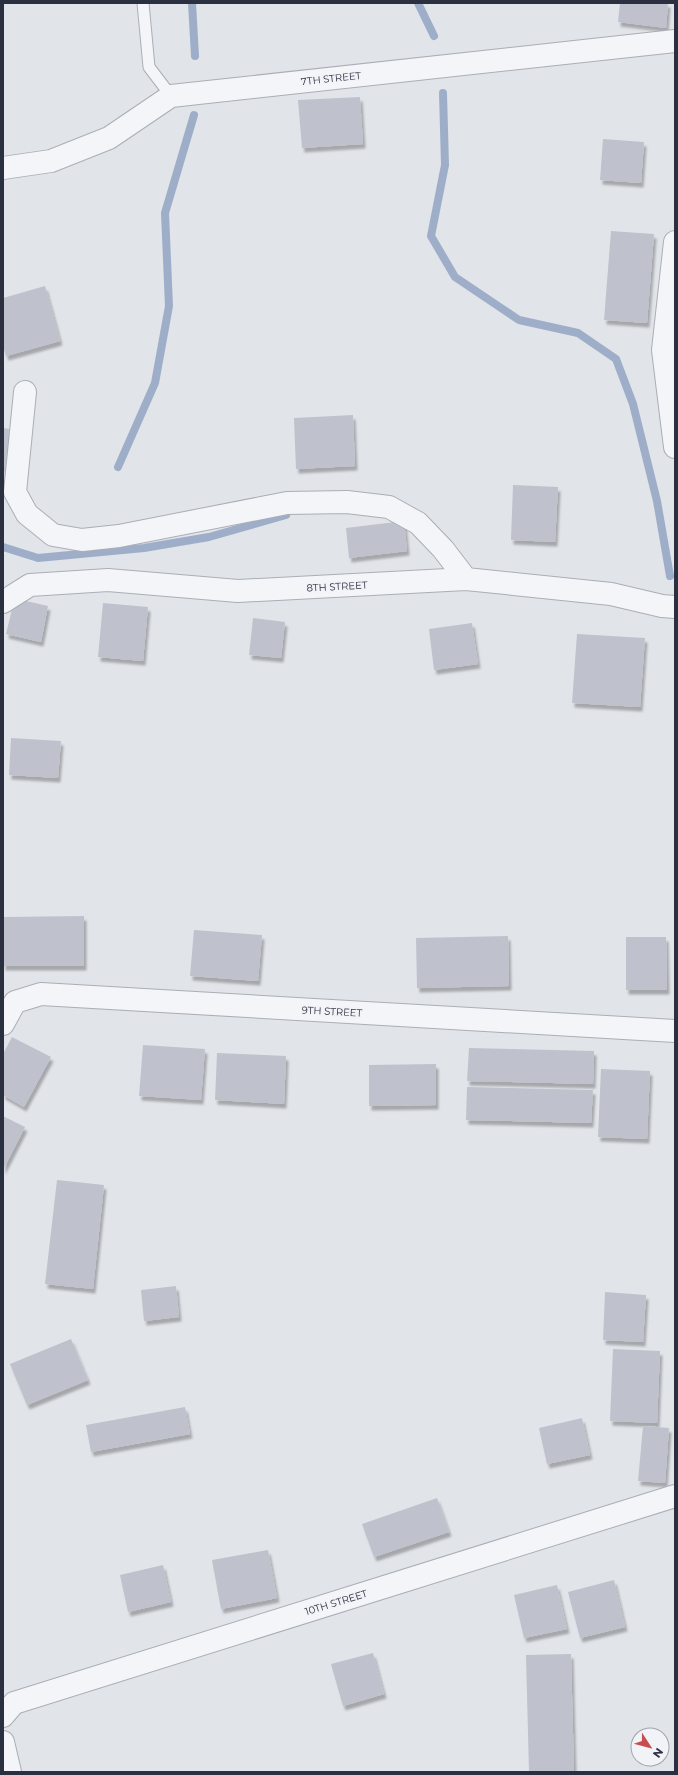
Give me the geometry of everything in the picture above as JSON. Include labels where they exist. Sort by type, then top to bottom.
[{"type":"street","name":"7TH STREET","points":[[3,168],[51,161],[109,138],[170,96],[675,41]]},
{"type":"street","points":[[675,242],[663,350],[675,447]]},
{"type":"street","points":[[25,392],[14,492],[27,514],[53,536],[82,540],[119,536],[287,503],[347,502],[389,507],[418,523],[443,548],[466,579]]},
{"type":"street","name":"8TH STREET","points":[[3,602],[30,585],[108,580],[238,590],[466,579],[611,594],[662,606],[675,607]]},
{"type":"street","name":"9TH STREET","points":[[3,1024],[15,1002],[41,994],[675,1031]]},
{"type":"street","name":"10TH STREET","points":[[3,1716],[14,1703],[675,1496]]},
{"type":"street","points":[[3,1742],[10,1772]]},
{"type":"lane","points":[[143,3],[149,67],[170,96]]},
{"type":"building","points":[[620,3],[668,3],[666,28],[618,22]]},
{"type":"building","points":[[360,97],[363,144],[302,148],[298,100]]},
{"type":"building","points":[[603,139],[644,142],[641,183],[600,180]]},
{"type":"building","points":[[611,231],[654,234],[647,323],[604,320]]},
{"type":"building","points":[[45,286],[60,341],[6,356],[3,346],[3,298]]},
{"type":"building","points":[[353,415],[355,466],[296,469],[294,418]]},
{"type":"building","points":[[3,428],[9,429],[5,471],[3,471]]},
{"type":"building","points":[[513,485],[558,487],[555,542],[511,540]]},
{"type":"building","points":[[404,521],[407,551],[349,558],[346,528]]},
{"type":"building","points":[[26,601],[48,606],[41,642],[6,634],[12,609]]},
{"type":"building","points":[[103,603],[148,607],[143,661],[98,657]]},
{"type":"building","points":[[253,618],[285,622],[281,658],[249,655]]},
{"type":"building","points":[[472,623],[478,664],[434,670],[429,629]]},
{"type":"building","points":[[577,634],[645,638],[640,707],[572,703]]},
{"type":"building","points":[[11,738],[61,741],[58,778],[9,775]]},
{"type":"building","points":[[84,916],[84,966],[3,966],[4,917]]},
{"type":"building","points":[[194,930],[262,935],[258,981],[190,976]]},
{"type":"building","points":[[508,936],[509,986],[417,988],[416,938]]},
{"type":"building","points":[[626,937],[666,937],[667,990],[626,990]]},
{"type":"building","points":[[12,1037],[51,1057],[24,1107],[3,1095],[3,1054]]},
{"type":"building","points":[[143,1045],[205,1049],[201,1100],[139,1096]]},
{"type":"building","points":[[469,1048],[594,1051],[593,1084],[467,1081]]},
{"type":"building","points":[[217,1053],[286,1056],[284,1104],[215,1100]]},
{"type":"building","points":[[436,1064],[436,1105],[369,1106],[369,1065]]},
{"type":"building","points":[[601,1069],[650,1071],[647,1139],[598,1137]]},
{"type":"building","points":[[467,1087],[593,1090],[591,1123],[466,1120]]},
{"type":"building","points":[[3,1116],[25,1127],[3,1170]]},
{"type":"building","points":[[57,1180],[104,1185],[93,1289],[45,1284]]},
{"type":"building","points":[[176,1286],[179,1317],[144,1321],[141,1290]]},
{"type":"building","points":[[605,1292],[646,1295],[643,1342],[603,1340]]},
{"type":"building","points":[[71,1339],[88,1380],[27,1405],[10,1364]]},
{"type":"building","points":[[613,1349],[660,1351],[657,1423],[610,1421]]},
{"type":"building","points":[[185,1407],[190,1434],[91,1452],[86,1425]]},
{"type":"building","points":[[582,1418],[590,1455],[547,1464],[539,1428]]},
{"type":"building","points":[[643,1426],[669,1428],[665,1483],[638,1481]]},
{"type":"building","points":[[437,1498],[449,1532],[374,1557],[362,1524]]},
{"type":"building","points":[[268,1550],[277,1598],[221,1609],[212,1560]]},
{"type":"building","points":[[163,1565],[171,1602],[128,1612],[120,1575]]},
{"type":"building","points":[[614,1580],[625,1627],[580,1638],[568,1592]]},
{"type":"building","points":[[557,1585],[567,1629],[524,1638],[514,1595]]},
{"type":"building","points":[[373,1653],[384,1694],[343,1706],[331,1664]]},
{"type":"building","points":[[571,1654],[574,1772],[529,1772],[526,1655]]},
{"type":"waterway","points":[[192,3],[195,56]]},
{"type":"waterway","points":[[418,3],[434,36]]},
{"type":"waterway","points":[[443,93],[445,165],[431,236],[455,277],[519,320],[578,333],[616,359],[633,404],[657,501],[670,576]]},
{"type":"waterway","points":[[118,467],[155,383],[169,306],[165,213],[194,115]]},
{"type":"waterway","points":[[3,547],[38,558],[144,548],[209,537],[286,515]]}]
